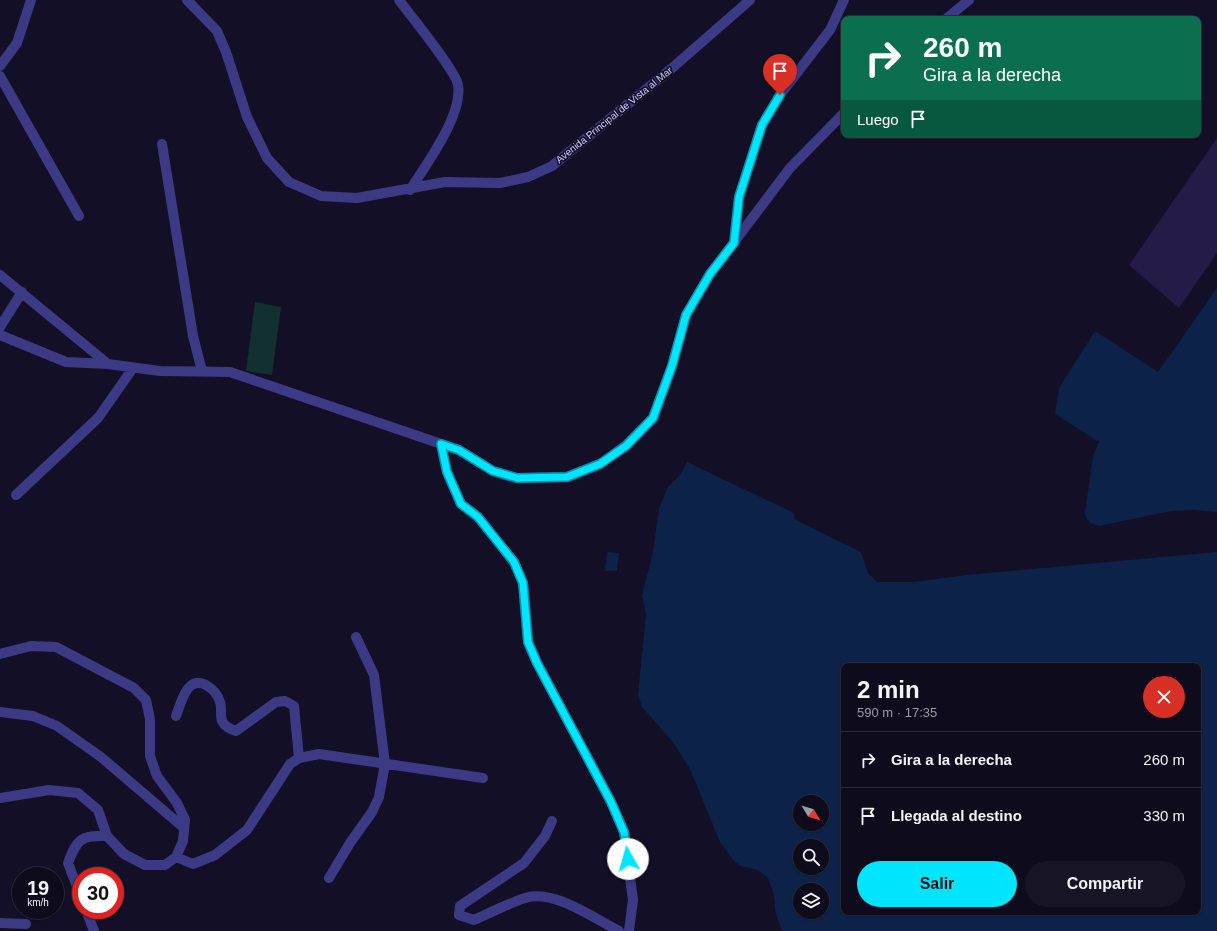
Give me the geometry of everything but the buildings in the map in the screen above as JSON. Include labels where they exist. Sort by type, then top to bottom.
[{"type":"street","points":[[0,66],[17,43],[32,0]]},
{"type":"street","name":"Avenida Principal de Vista al Mar","points":[[187,0],[217,32],[226,52],[247,117],[267,158],[289,182],[321,196],[357,198],[410,190],[445,182],[500,183],[528,177],[552,166],[671,69],[750,0]]},
{"type":"street","points":[[399,0],[450,68],[458,84],[458,99],[444,137],[410,190]]},
{"type":"street","points":[[734,243],[739,197],[762,125],[780,95],[830,30],[844,0]]},
{"type":"street","points":[[950,16],[969,0]]},
{"type":"street","points":[[0,76],[79,216]]},
{"type":"street","points":[[0,335],[66,362],[108,364],[160,371],[230,372],[459,450],[493,471],[517,478],[567,477],[600,464],[626,446],[653,418],[672,366],[686,315],[710,274],[790,168],[841,116]]},
{"type":"street","points":[[162,144],[193,336],[202,371]]},
{"type":"street","points":[[0,275],[108,364]]},
{"type":"street","points":[[0,327],[22,292]]},
{"type":"street","points":[[16,495],[98,418],[133,368]]},
{"type":"street","points":[[441,444],[447,472],[461,504],[478,517],[514,562],[523,583],[528,642],[537,663],[611,802],[624,832],[633,900],[629,931]]},
{"type":"street","points":[[329,878],[350,843],[372,812],[379,797],[385,764],[374,675],[356,637]]},
{"type":"street","points":[[0,654],[31,646],[56,647],[134,688],[146,700],[150,719],[150,756],[157,776],[176,803],[185,820],[183,842],[176,857],[165,865],[145,865],[124,854],[107,836],[98,810],[78,793],[49,790],[0,798]]},
{"type":"street","points":[[176,716],[186,692],[190,686],[196,683],[204,684],[213,689],[220,701],[222,720],[228,729],[236,731],[276,702],[285,702],[294,706],[299,758]]},
{"type":"street","points":[[0,712],[33,716],[57,726],[101,757],[184,828]]},
{"type":"street","points":[[176,857],[193,864],[215,855],[246,830],[290,764],[299,758],[319,754],[482,778]]},
{"type":"street","points":[[552,821],[545,836],[524,864],[460,906],[459,915],[474,920],[526,898],[549,897],[570,905],[619,931]]},
{"type":"street","points":[[72,873],[68,863],[75,844],[90,835],[107,836]]},
{"type":"street","points":[[89,919],[94,931]]},
{"type":"street","points":[[0,923],[26,924]]},
{"type":"green space","points":[[255,302],[281,307],[272,375],[246,371]]},
{"type":"water","points":[[1217,288],[1217,512],[1193,510],[1171,511],[1099,526],[1088,521],[1085,513],[1093,456],[1099,442],[1055,414],[1059,388],[1095,331],[1158,372]]},
{"type":"water","points":[[687,462],[794,513],[794,519],[861,552],[868,573],[877,582],[914,582],[967,575],[1217,552],[1217,931],[782,931],[775,910],[774,895],[768,878],[758,870],[741,866],[734,861],[720,842],[690,769],[672,741],[642,707],[638,695],[646,614],[642,595],[653,552],[659,508],[668,487],[680,475]]},
{"type":"water","points":[[607,552],[619,553],[617,571],[605,571]]},
{"type":"route","points":[[628,859],[624,832],[611,802],[537,663],[528,642],[523,583],[514,562],[478,517],[461,504],[447,472],[441,444],[459,450],[493,471],[517,478],[567,477],[600,464],[626,446],[653,418],[672,366],[686,315],[710,274],[734,243],[739,197],[762,125],[780,95]]}]
